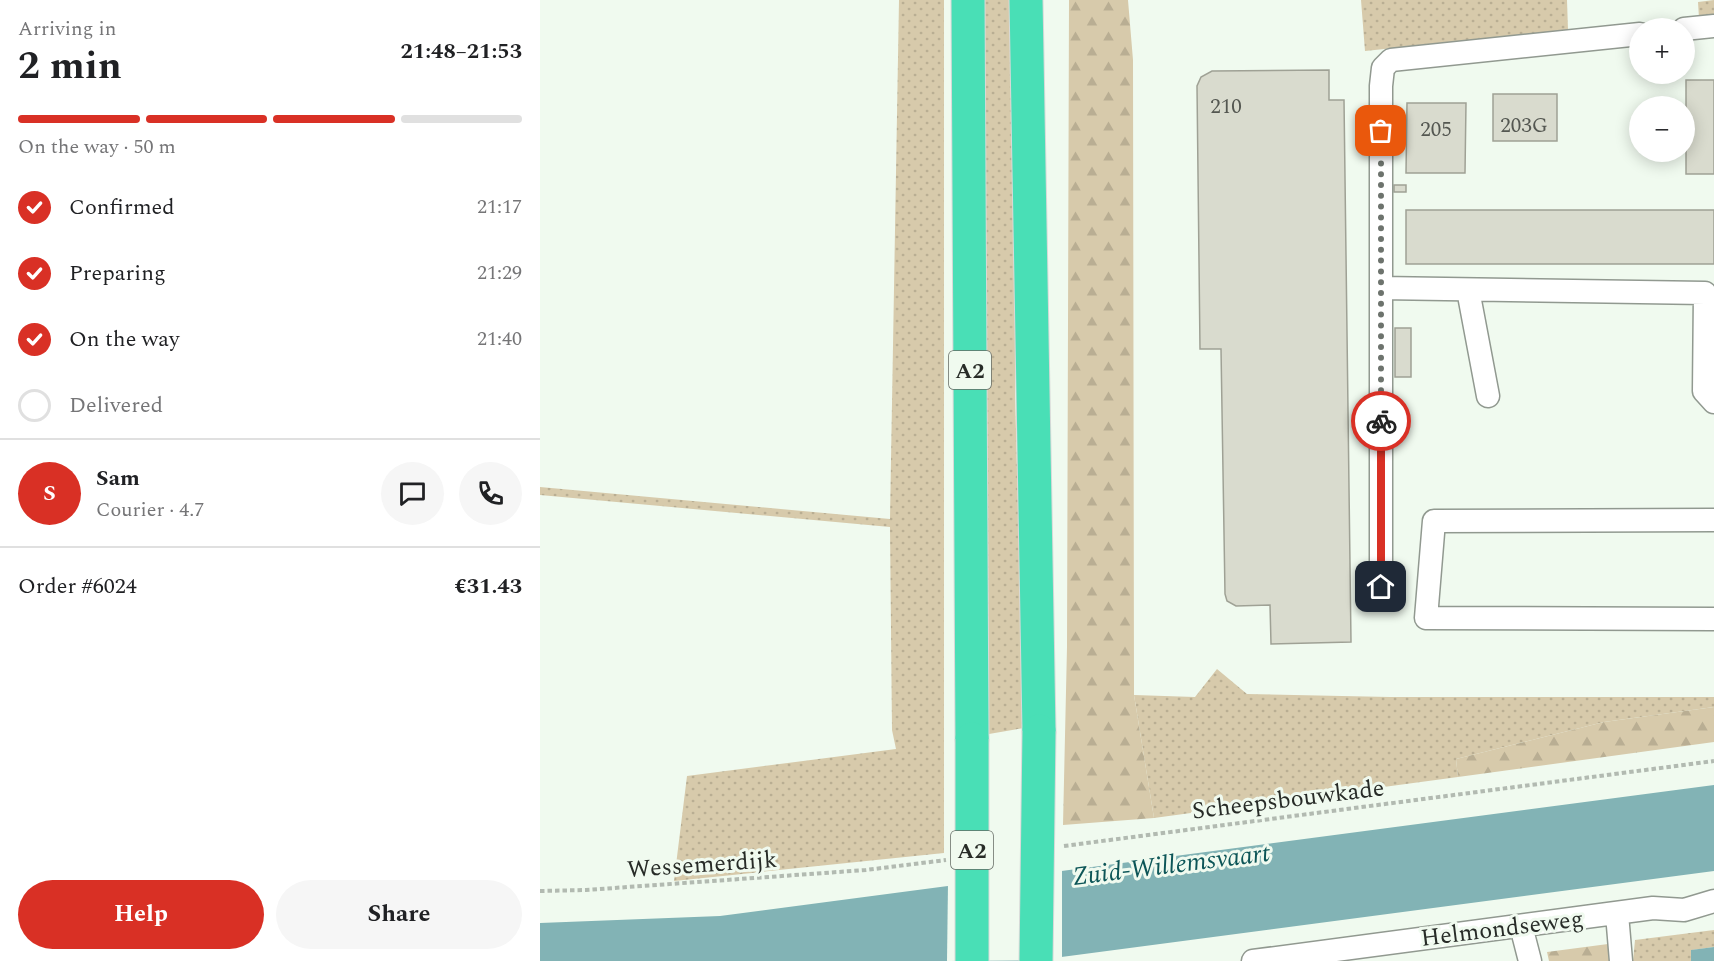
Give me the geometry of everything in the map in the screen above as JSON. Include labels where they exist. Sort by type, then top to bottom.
[{"type":"highway","name":"A2","points":[[968,0],[972,961]]},
{"type":"highway","points":[[1026,0],[1039,731],[1036,961]]},
{"type":"street","points":[[1695,28],[1714,26]]},
{"type":"street","points":[[1381,587],[1381,86],[1383,68],[1391,60],[1629,35]]},
{"type":"street","points":[[1381,288],[1705,293],[1704,391],[1714,402]]},
{"type":"street","points":[[1468,290],[1488,396]]},
{"type":"street","points":[[1714,519],[1434,521],[1426,618],[1714,619]]},
{"type":"street","name":"Helmondseweg","points":[[1253,961],[1653,908],[1684,910],[1714,902]]},
{"type":"street","points":[[1617,914],[1621,961]]},
{"type":"street","points":[[1521,926],[1530,961]]},
{"type":"path","name":"Scheepsbouwkade","points":[[1060,846],[1714,761]]},
{"type":"path","name":"Wessemerdijk","points":[[540,891],[866,870],[957,859]]},
{"type":"green space","points":[[899,0],[944,0],[944,853],[674,881],[687,776],[896,749],[892,730],[890,527],[540,495],[540,487],[890,519]]},
{"type":"green space","points":[[981,0],[1018,0],[1015,395],[1024,728],[989,734],[980,277]]},
{"type":"green space","points":[[1069,0],[1128,0],[1133,60],[1134,695],[1154,818],[1063,825],[1067,647]]},
{"type":"green space","points":[[1361,0],[1567,0],[1568,30],[1365,51]]},
{"type":"green space","points":[[1714,0],[1714,16],[1699,18],[1698,2]]},
{"type":"green space","points":[[1217,669],[1247,694],[1390,697],[1714,697],[1714,707],[1604,722],[1456,759],[1458,777],[1154,818],[1134,695],[1195,697]]},
{"type":"green space","points":[[1714,707],[1714,742],[1458,777],[1456,759],[1604,722]]},
{"type":"green space","points":[[1714,930],[1714,947],[1692,950],[1691,961],[1633,961],[1635,940]]},
{"type":"green space","points":[[1608,944],[1609,961],[1549,961],[1547,952]]},
{"type":"water","name":"Zuid-Willemsvaart","points":[[1714,785],[1714,871],[1031,961],[540,961],[540,923],[720,916]]},
{"type":"water","points":[[1714,947],[1714,961],[1691,961],[1691,950]]},
{"type":"pier","points":[[1062,868],[1062,960],[947,961],[948,883]]},
{"type":"building","points":[[1329,70],[1329,100],[1344,100],[1351,642],[1271,644],[1270,605],[1236,606],[1227,601],[1225,594],[1221,349],[1200,349],[1197,86],[1201,77],[1212,71]]},
{"type":"building","points":[[1695,80],[1714,80],[1714,174],[1686,174],[1686,162],[1695,162],[1695,96],[1686,96],[1686,84],[1695,84]]},
{"type":"building","points":[[1493,94],[1557,94],[1557,141],[1493,141]]},
{"type":"building","points":[[1407,103],[1466,103],[1465,173],[1406,173]]},
{"type":"building","points":[[1394,185],[1406,185],[1406,192],[1394,192]]},
{"type":"building","points":[[1406,210],[1714,210],[1714,264],[1406,264]]},
{"type":"building","points":[[1395,328],[1411,328],[1411,377],[1395,377]]},
{"type":"way so far","points":[[1381,131],[1381,421]]},
{"type":"route","points":[[1381,421],[1381,587]]}]
